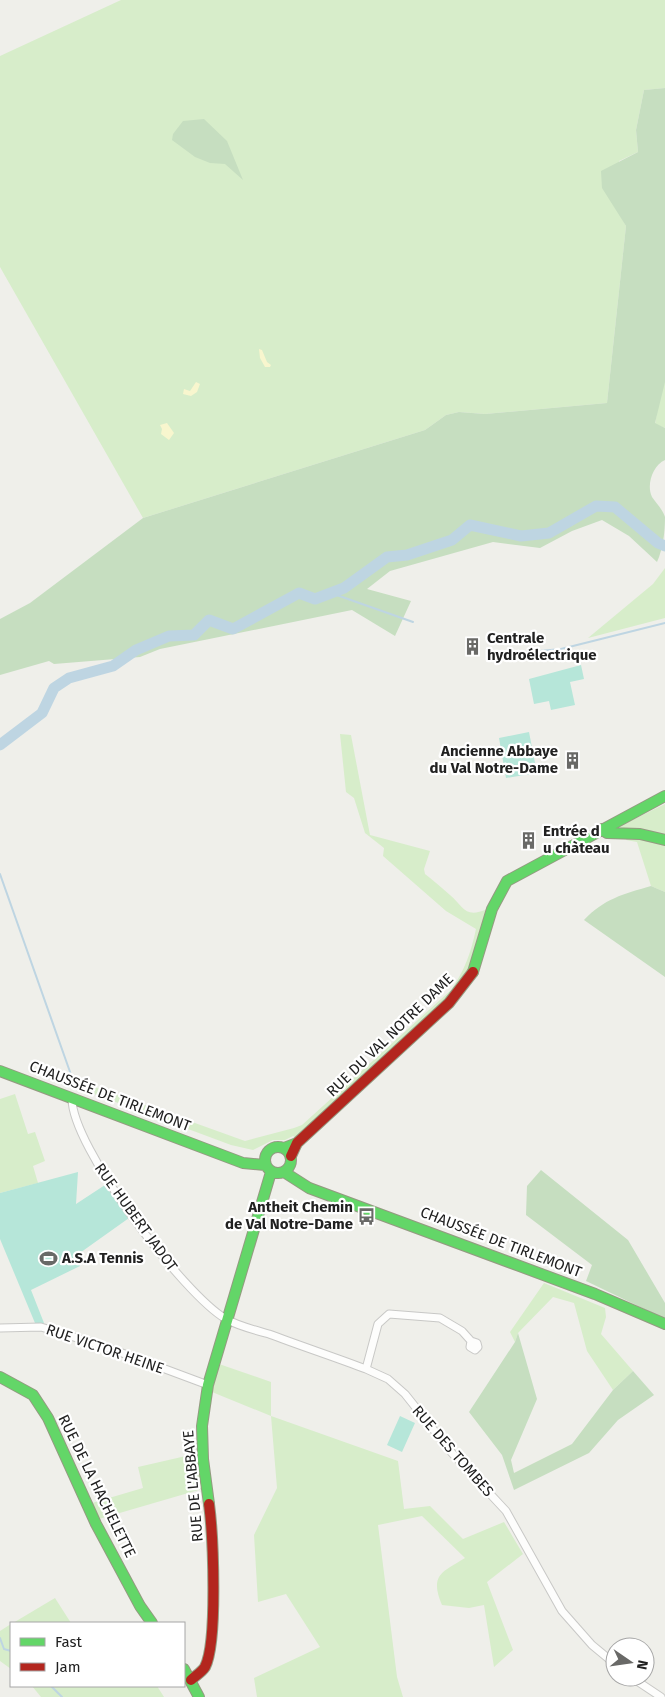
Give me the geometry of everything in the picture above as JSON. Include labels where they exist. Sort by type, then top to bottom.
[{"type":"main road","name":"RUE DU VAL NOTRE DAME","points":[[288,1156],[297,1143],[462,990],[477,962],[494,905],[502,886],[514,875],[665,796]]},
{"type":"main road","points":[[601,828],[607,833],[640,834],[665,840]]},
{"type":"main road","name":"CHAUSSÉE DE TIRLEMONT","points":[[0,1071],[210,1150],[244,1156],[267,1164],[309,1188],[595,1294],[665,1324]]},
{"type":"main road","name":"CHAUSSÉE DE TIRLEMONT","points":[[267,1164],[273,1147],[288,1156],[324,1192]]},
{"type":"main road","points":[[284,1172],[288,1156]]},
{"type":"main road","name":"RUE DE L'ABBAYE","points":[[191,1680],[205,1667],[209,1649],[213,1603],[211,1522],[203,1458],[202,1426],[208,1384],[267,1164]]},
{"type":"main road","name":"RUE DE LA HACHELETTE","points":[[0,1377],[33,1395],[48,1418],[96,1524],[140,1606],[151,1622]]},
{"type":"main road","points":[[185,1671],[199,1697]]},
{"type":"street","name":"RUE HUBERT JADOT","points":[[72,1098],[72,1110],[90,1154],[112,1187],[165,1260],[202,1300],[226,1320]]},
{"type":"street","points":[[366,1369],[378,1324],[389,1314],[424,1315],[440,1318],[462,1331],[471,1341]]},
{"type":"street","name":"RUE DES TOMBES","points":[[226,1320],[366,1369],[388,1379],[404,1394],[452,1453],[506,1511],[562,1611],[592,1645],[605,1656]]},
{"type":"street","name":"RUE VICTOR HEINE","points":[[0,1328],[41,1327],[106,1347],[208,1384]]},
{"type":"street","points":[[646,1687],[661,1697]]},
{"type":"green space","points":[[121,0],[665,0],[665,88],[644,90],[636,130],[638,152],[619,161],[620,215],[626,226],[607,403],[485,414],[459,412],[446,415],[425,430],[143,518],[0,267],[0,56]]},
{"type":"green space","points":[[665,88],[665,382],[655,423],[665,428],[665,460],[657,466],[650,481],[652,497],[665,517],[661,552],[657,562],[629,536],[602,520],[572,531],[540,548],[493,542],[390,571],[367,589],[411,601],[395,636],[352,610],[160,649],[140,657],[54,664],[49,661],[0,675],[0,619],[30,603],[143,518],[425,430],[446,415],[459,412],[485,414],[607,403],[626,226],[602,188],[601,171],[638,152],[636,130],[644,90]]},
{"type":"green space","points":[[204,119],[227,141],[243,180],[225,164],[210,163],[195,157],[172,140],[173,134],[183,121]]},
{"type":"green space","points":[[665,365],[665,428],[655,424]]},
{"type":"green space","points":[[665,568],[665,618],[588,638],[653,584]]},
{"type":"green space","points":[[581,665],[584,679],[570,682],[575,705],[551,710],[549,701],[534,704],[529,679]]},
{"type":"green space","points":[[529,732],[537,773],[506,778],[499,738]]},
{"type":"green space","points":[[340,734],[351,735],[370,835],[430,851],[424,869],[425,874],[469,912],[480,912],[487,909],[474,957],[459,988],[296,1138],[293,1136],[285,1140],[273,1140],[253,1150],[231,1145],[78,1088],[81,1082],[245,1141],[302,1125],[451,990],[467,961],[476,929],[446,911],[383,856],[384,848],[365,833],[354,798],[346,792]]},
{"type":"green space","points":[[665,804],[665,892],[651,886],[637,842],[626,840],[630,831],[620,829],[620,826]]},
{"type":"green space","points":[[651,886],[665,892],[665,977],[584,920],[607,902]]},
{"type":"green space","points":[[15,1094],[28,1134],[35,1132],[45,1161],[33,1166],[38,1183],[0,1193],[0,1099]]},
{"type":"green space","points":[[541,1170],[628,1240],[665,1303],[665,1319],[586,1281],[592,1265],[526,1215],[527,1186]]},
{"type":"green space","points":[[78,1172],[76,1204],[105,1185],[129,1218],[77,1255],[80,1266],[31,1290],[44,1323],[35,1323],[0,1239],[0,1193]]},
{"type":"green space","points":[[544,1283],[605,1308],[606,1317],[601,1334],[633,1371],[613,1390],[587,1351],[574,1303],[553,1297],[518,1333],[515,1342],[510,1332]]},
{"type":"green space","points":[[518,1333],[537,1399],[511,1460],[514,1473],[572,1444],[613,1390],[633,1371],[654,1395],[618,1420],[589,1453],[514,1490],[502,1455],[469,1412],[515,1342]]},
{"type":"green space","points":[[219,1364],[271,1382],[271,1416],[212,1392]]},
{"type":"green space","points":[[271,1416],[398,1461],[404,1509],[430,1506],[463,1539],[504,1522],[523,1554],[487,1582],[513,1650],[494,1667],[484,1605],[469,1608],[442,1605],[437,1587],[440,1575],[465,1558],[422,1516],[378,1525],[397,1677],[403,1697],[257,1697],[254,1678],[320,1647],[286,1594],[258,1602],[254,1535],[277,1488]]},
{"type":"green space","points":[[400,1416],[415,1423],[402,1452],[387,1445]]},
{"type":"green space","points":[[199,1453],[202,1489],[99,1519],[92,1503],[143,1488],[138,1467]]},
{"type":"green space","points":[[55,1598],[70,1622],[15,1622]]},
{"type":"green space","points":[[10,1625],[10,1668],[0,1661],[0,1631]]},
{"type":"green space","points":[[33,1687],[158,1687],[164,1697],[41,1697]]},
{"type":"sand","points":[[259,349],[262,350],[267,362],[271,365],[270,367],[265,367],[260,358]]},
{"type":"sand","points":[[196,382],[200,384],[197,392],[191,396],[183,394],[184,389],[190,391]]},
{"type":"sand","points":[[167,423],[174,433],[169,440],[161,434],[162,429],[160,425]]},
{"type":"waterway","points":[[0,745],[42,713],[54,688],[69,678],[113,666],[136,650],[169,636],[194,635],[209,620],[233,629],[299,593],[315,599],[344,588],[387,557],[407,555],[452,540],[470,525],[521,536],[549,533],[596,506],[615,507],[658,543],[665,546]]},
{"type":"waterway","points":[[331,593],[413,622]]},
{"type":"waterway","points":[[497,655],[561,649],[665,623]]},
{"type":"waterway","points":[[0,874],[75,1086]]},
{"type":"waterway","points":[[0,1638],[4,1649],[10,1651]]},
{"type":"waterway","points":[[52,1687],[62,1697]]},
{"type":"traffic: fast","points":[[473,972],[492,909],[507,881],[665,796]]},
{"type":"traffic: fast","points":[[601,829],[607,833],[640,834],[665,840]]},
{"type":"traffic: fast","points":[[0,1071],[243,1163],[265,1165]]},
{"type":"traffic: fast","points":[[284,1148],[297,1143]]},
{"type":"traffic: fast","points":[[278,1147],[288,1150],[291,1160],[288,1170],[278,1173],[268,1170],[265,1160],[268,1150],[278,1147]]},
{"type":"traffic: fast","points":[[209,1504],[203,1459],[202,1426],[208,1385],[271,1172]]},
{"type":"traffic: fast","points":[[284,1172],[309,1188],[595,1294],[665,1324]]},
{"type":"traffic: fast","points":[[0,1377],[33,1395],[48,1418],[96,1524],[140,1606],[151,1622]]},
{"type":"traffic: fast","points":[[185,1671],[199,1697]]},
{"type":"traffic: jam","points":[[291,1156],[297,1143],[449,1003],[473,972]]},
{"type":"traffic: jam","points":[[191,1680],[205,1667],[212,1635],[213,1562],[209,1504]]},
{"type":"place","name":"Centrale hydroélectrique","points":[[473,647]]},
{"type":"place","name":"Ancienne Abbaye du Val Notre-Dame","points":[[572,760]]},
{"type":"place","name":"Entrée d u chàteau","points":[[529,840]]},
{"type":"place","name":"Antheit Chemin de Val Notre-Dame","points":[[367,1216]]},
{"type":"place","name":"A.S.A Tennis","points":[[48,1258]]}]
